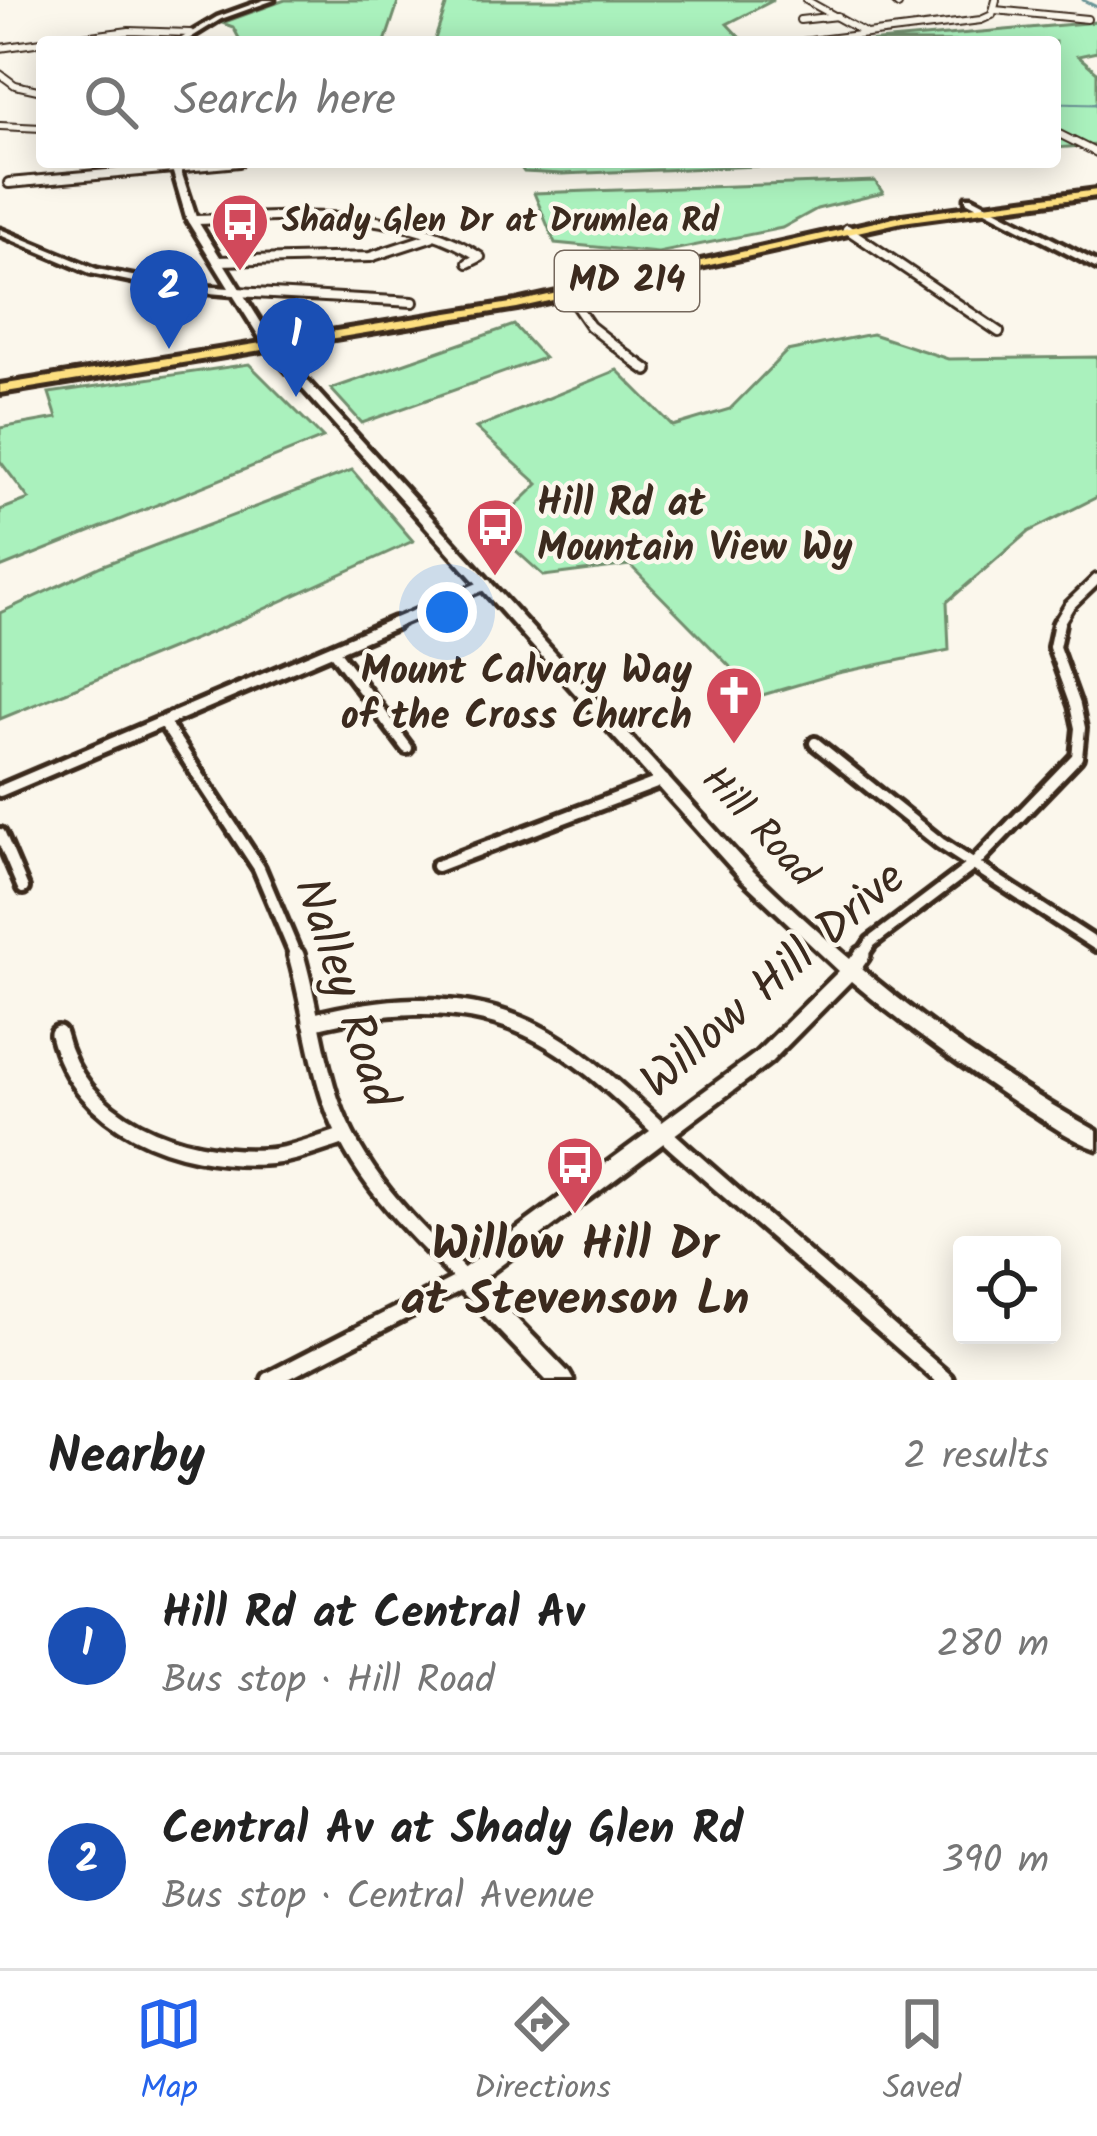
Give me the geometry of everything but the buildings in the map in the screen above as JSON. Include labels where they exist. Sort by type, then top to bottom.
[{"type":"main road","name":"MD 214","points":[[0,378],[268,342],[533,291],[846,220],[969,199],[1097,189]]},
{"type":"main road","name":"MD 214","points":[[0,389],[568,294],[848,229],[1097,189]]},
{"type":"street","points":[[186,36],[271,0]]},
{"type":"street","points":[[806,0],[867,34]]},
{"type":"street","points":[[851,36],[987,18],[995,0]]},
{"type":"street","points":[[994,10],[1087,19]]},
{"type":"street","points":[[800,20],[837,16]]},
{"type":"street","points":[[99,36],[139,30],[190,33]]},
{"type":"street","points":[[0,49],[36,43]]},
{"type":"street","points":[[0,74],[15,86],[36,90]]},
{"type":"street","points":[[0,126],[36,128]]},
{"type":"street","points":[[1061,135],[1096,152]]},
{"type":"street","points":[[9,183],[147,168]]},
{"type":"street","name":"Hill Road","points":[[176,168],[192,220],[268,342],[773,902],[986,1072],[1097,1141]]},
{"type":"street","points":[[969,199],[1097,266]]},
{"type":"street","points":[[192,220],[354,217],[463,246],[480,257],[468,262]]},
{"type":"street","points":[[848,229],[999,332]]},
{"type":"street","points":[[0,232],[94,271],[172,286],[413,302]]},
{"type":"street","points":[[217,261],[257,256],[370,257],[431,237]]},
{"type":"street","points":[[568,294],[590,326],[647,370]]},
{"type":"street","name":"Willow Hill Drive","points":[[270,1380],[303,1359],[415,1312],[465,1280],[763,1058],[852,969],[871,941],[973,865],[1071,765],[1083,746],[1087,719],[1082,691],[1057,641],[1066,608],[1097,579]]},
{"type":"street","points":[[0,791],[487,584]]},
{"type":"street","points":[[333,650],[407,748]]},
{"type":"street","name":"Nalley Road","points":[[164,723],[228,817],[277,903],[345,1136],[400,1211],[561,1380]]},
{"type":"street","points":[[814,743],[902,815],[1097,944]]},
{"type":"street","points":[[437,866],[664,780]]},
{"type":"street","points":[[0,834],[23,888]]},
{"type":"street","points":[[311,1022],[358,1011],[419,1006],[467,1009],[504,1019],[561,1049],[945,1380]]},
{"type":"street","points":[[58,1034],[59,1054],[92,1100],[132,1131],[162,1144],[258,1157],[345,1136]]},
{"type":"green space","points":[[285,0],[399,0],[387,36],[238,36],[233,27],[222,23]]},
{"type":"green space","points":[[448,0],[774,0],[727,24],[738,36],[436,36]]},
{"type":"green space","points":[[1097,22],[1097,52],[1078,56],[1097,72],[1097,145],[1061,148],[1061,36],[935,36]]},
{"type":"green space","points":[[521,168],[710,168],[562,174]]},
{"type":"green space","points":[[875,181],[883,193],[817,209],[782,228],[658,253],[555,243],[534,193]]},
{"type":"green space","points":[[514,325],[544,358],[362,423],[331,389]]},
{"type":"green space","points":[[872,334],[948,359],[1097,357],[1097,497],[1028,532],[947,602],[949,650],[838,673],[759,696],[630,565],[544,576],[492,529],[538,484],[476,428],[617,370],[673,426],[730,409],[787,351]]},
{"type":"green space","points":[[249,364],[323,438],[0,568],[0,510],[29,499],[0,461],[0,428],[57,418],[49,393]]},
{"type":"green space","points":[[352,470],[413,541],[236,622],[0,719],[0,613],[101,566]]},
{"type":"waterway","points":[[1083,0],[1097,7]]},
{"type":"waterway","points":[[1061,103],[1097,104]]},
{"type":"place","name":"Shady Glen Dr at Drumlea Rd","points":[[240,273]]},
{"type":"place","name":"Central Av at Shady Glen Rd","points":[[169,349]]},
{"type":"place","name":"Hill Rd at Central Av","points":[[296,397]]},
{"type":"place","name":"Hill Rd at Mountain View Wy","points":[[495,578]]},
{"type":"place","name":"Mount Calvary Way of the Cross Church","points":[[734,746]]},
{"type":"place","name":"Willow Hill Dr at Stevenson Ln","points":[[575,1216]]}]
